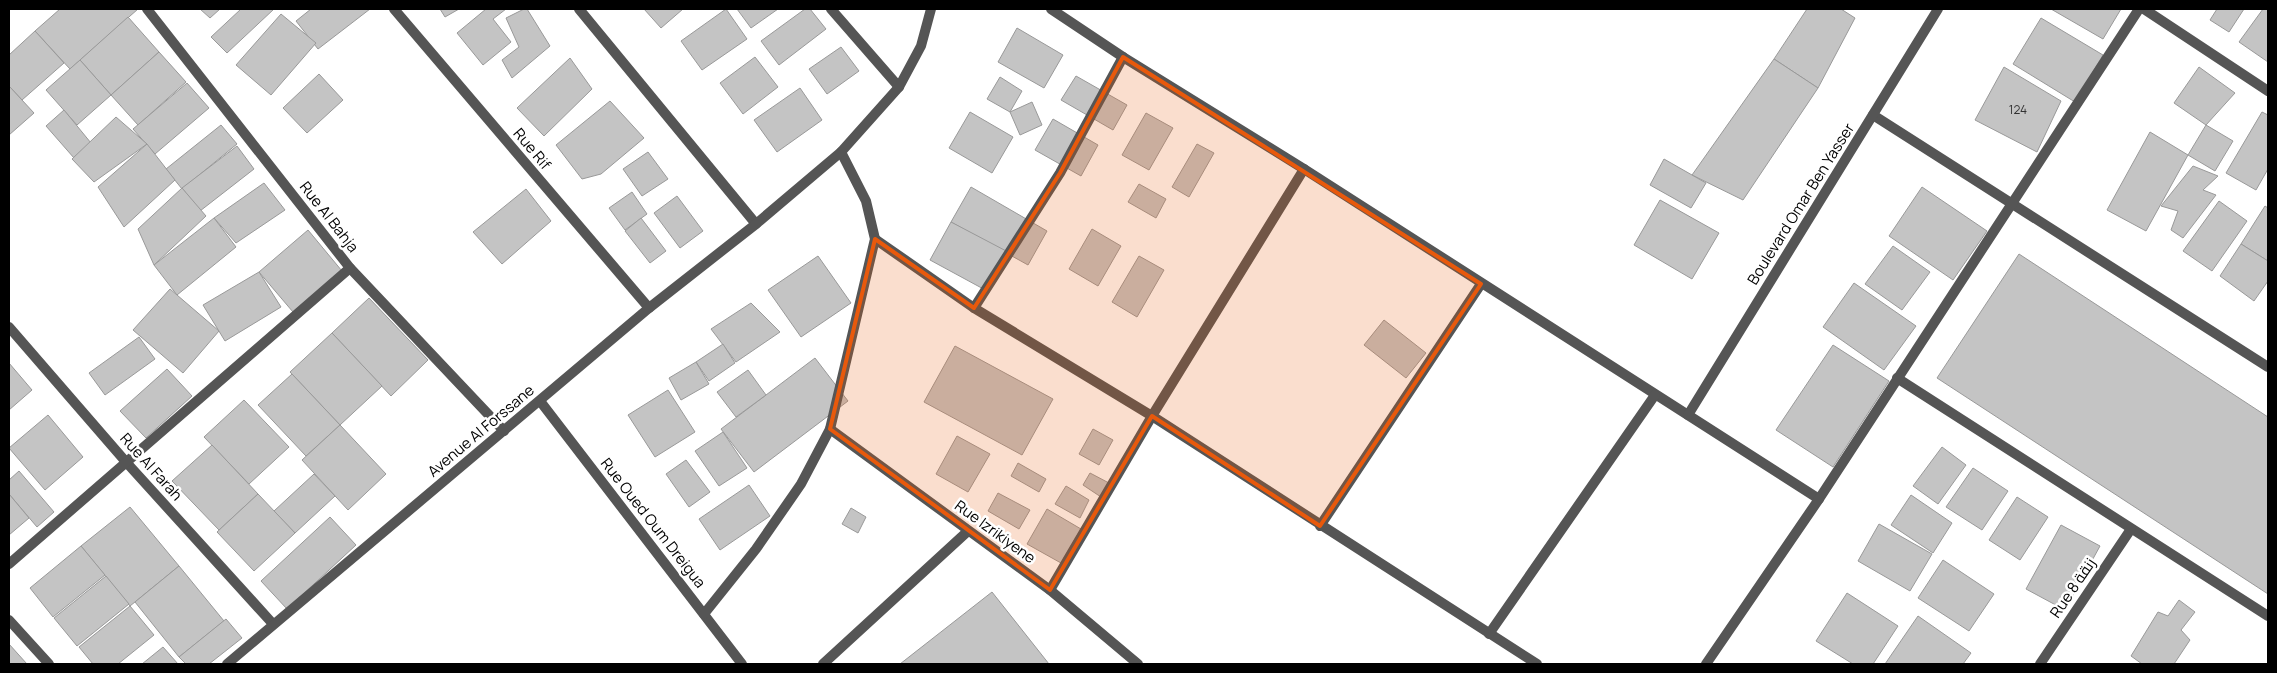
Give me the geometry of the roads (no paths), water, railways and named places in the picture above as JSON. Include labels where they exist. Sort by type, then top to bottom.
[{"type":"street","name":"Rue Al Bahja","points":[[147,9],[350,268],[504,431]]},
{"type":"street","name":"Rue Rif","points":[[394,9],[649,308]]},
{"type":"street","points":[[578,9],[756,224]]},
{"type":"street","points":[[831,9],[899,87]]},
{"type":"street","name":"Avenue Al Forssane","points":[[227,664],[649,308],[756,224],[841,152],[899,87],[921,46],[931,9]]},
{"type":"street","points":[[1051,9],[1123,57],[1304,169],[1819,499]]},
{"type":"street","name":"Boulevard Omar Ben Yasser","points":[[1688,415],[1938,9]]},
{"type":"street","points":[[1706,664],[1819,499],[2140,9]]},
{"type":"street","points":[[2144,9],[2268,91]]},
{"type":"street","points":[[974,308],[1060,172],[1123,57]]},
{"type":"street","points":[[1874,115],[2268,367]]},
{"type":"street","points":[[704,614],[756,548],[801,484],[830,429],[875,239],[866,201],[841,152]]},
{"type":"street","points":[[1050,590],[1152,416],[1304,169]]},
{"type":"street","points":[[875,239],[974,308],[1152,416],[1537,664]]},
{"type":"street","points":[[9,564],[350,268]]},
{"type":"street","points":[[1320,526],[1481,284]]},
{"type":"street","name":"Rue Al Farah","points":[[9,327],[126,462],[273,624]]},
{"type":"street","points":[[1897,378],[2268,616]]},
{"type":"street","points":[[1489,634],[1655,395]]},
{"type":"street","name":"Rue Oued Oum Dreigua","points":[[540,401],[742,664]]},
{"type":"street","name":"Rue Izrikiyene","points":[[830,429],[1050,590],[1134,663]]},
{"type":"street","name":"Rue 8 زنقة","points":[[2040,664],[2131,529]]},
{"type":"street","points":[[823,664],[968,531]]},
{"type":"street","points":[[9,620],[49,664]]}]
